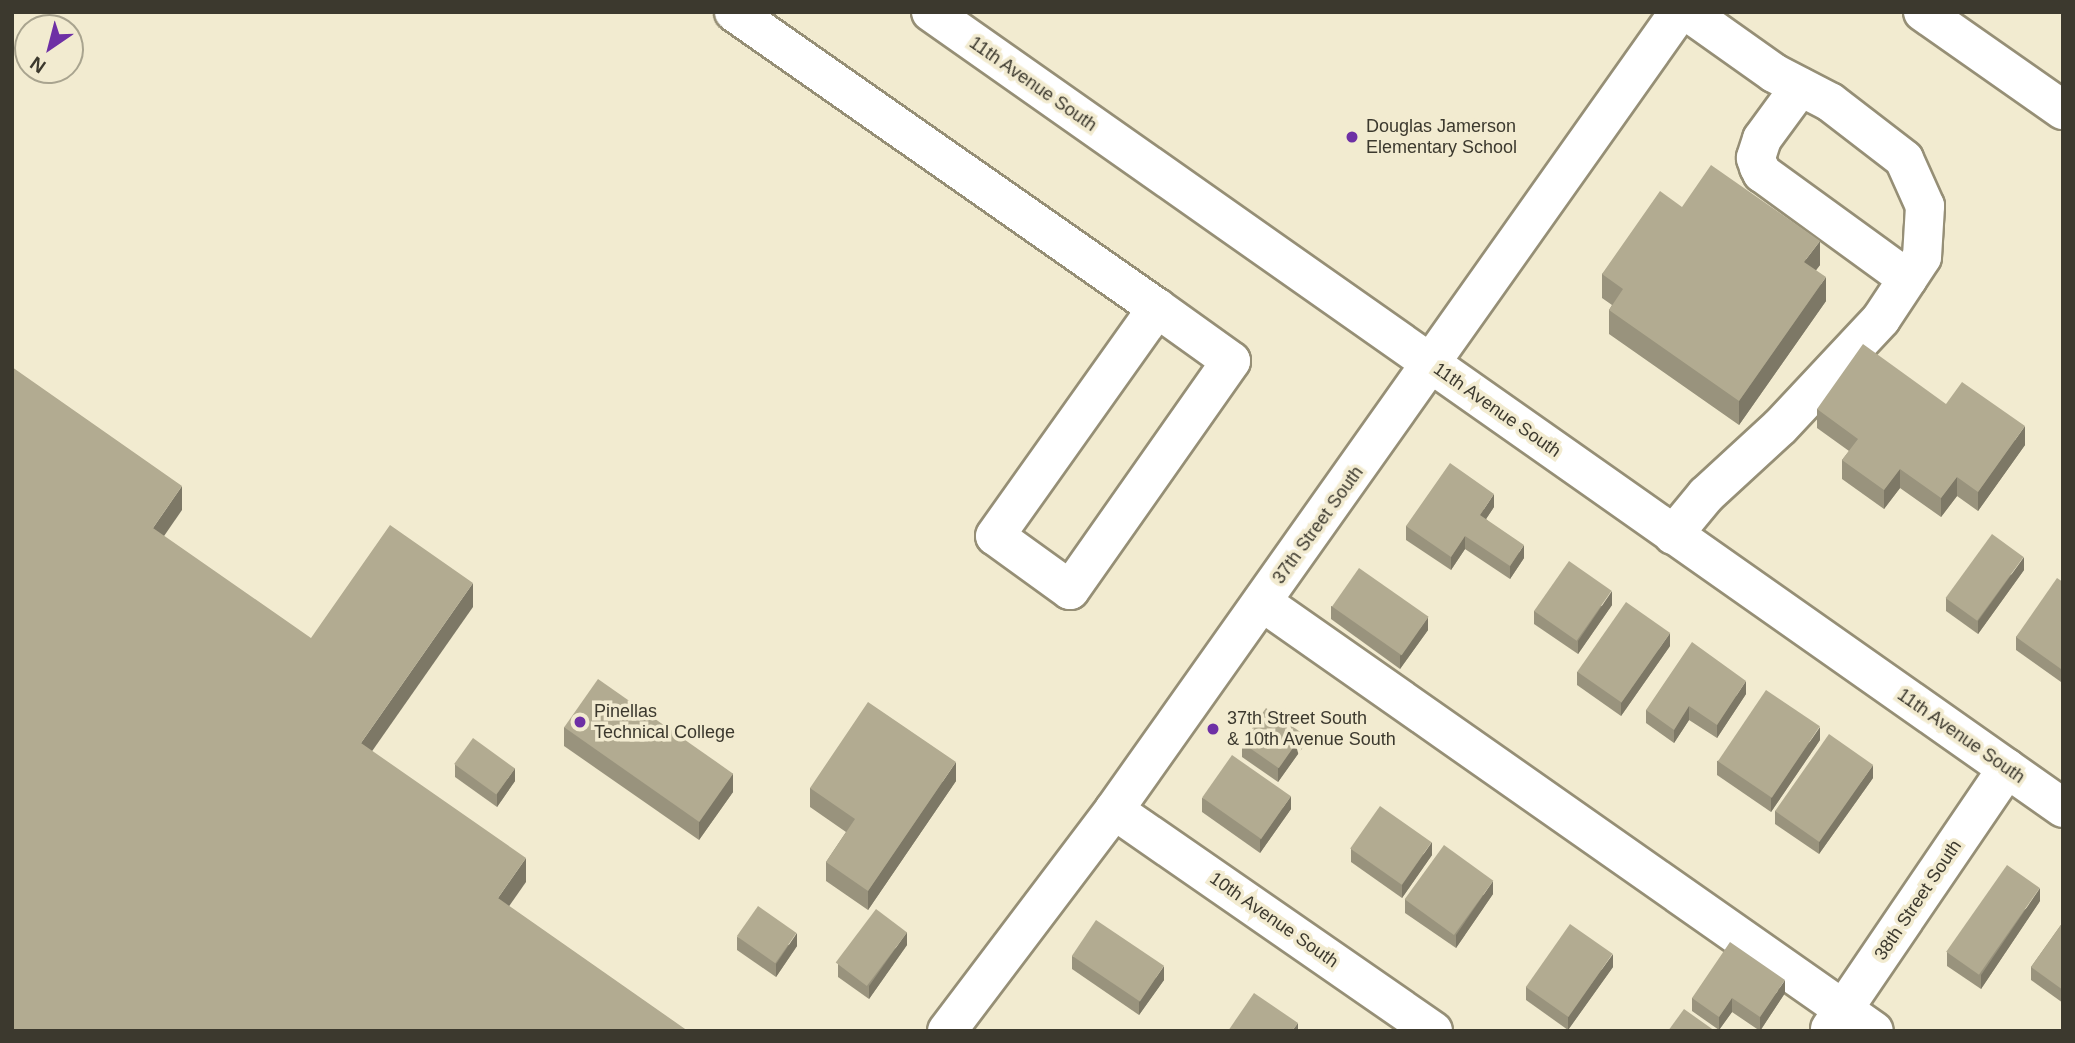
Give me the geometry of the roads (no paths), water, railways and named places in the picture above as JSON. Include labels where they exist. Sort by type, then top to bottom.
[{"type":"street","points":[[734,12],[1157,308],[1231,361],[1070,590],[995,536],[1157,308]]},
{"type":"street","name":"11th Avenue South","points":[[931,12],[2063,808]]},
{"type":"street","name":"37th Street South","points":[[947,1031],[1114,810],[1432,365],[1679,12]]},
{"type":"street","points":[[1673,534],[1706,495],[1780,427],[1881,319],[1922,257],[1925,206],[1904,159],[1830,102],[1773,72],[1688,12]]},
{"type":"street","points":[[1923,12],[2063,110]]},
{"type":"street","points":[[1800,87],[1762,139],[1756,158],[1762,173],[1908,279]]},
{"type":"street","points":[[1262,602],[1836,1020],[1874,1031]]},
{"type":"street","name":"38th Street South","points":[[1836,1020],[2007,769]]},
{"type":"street","name":"10th Avenue South","points":[[1114,810],[1433,1031]]},
{"type":"place","name":"Douglas Jamerson Elementary School","points":[[1352,137]]},
{"type":"place","name":"Pinellas Technical College","points":[[580,722]]},
{"type":"place","name":"37th Street South & 10th Avenue South","points":[[1213,729]]}]
